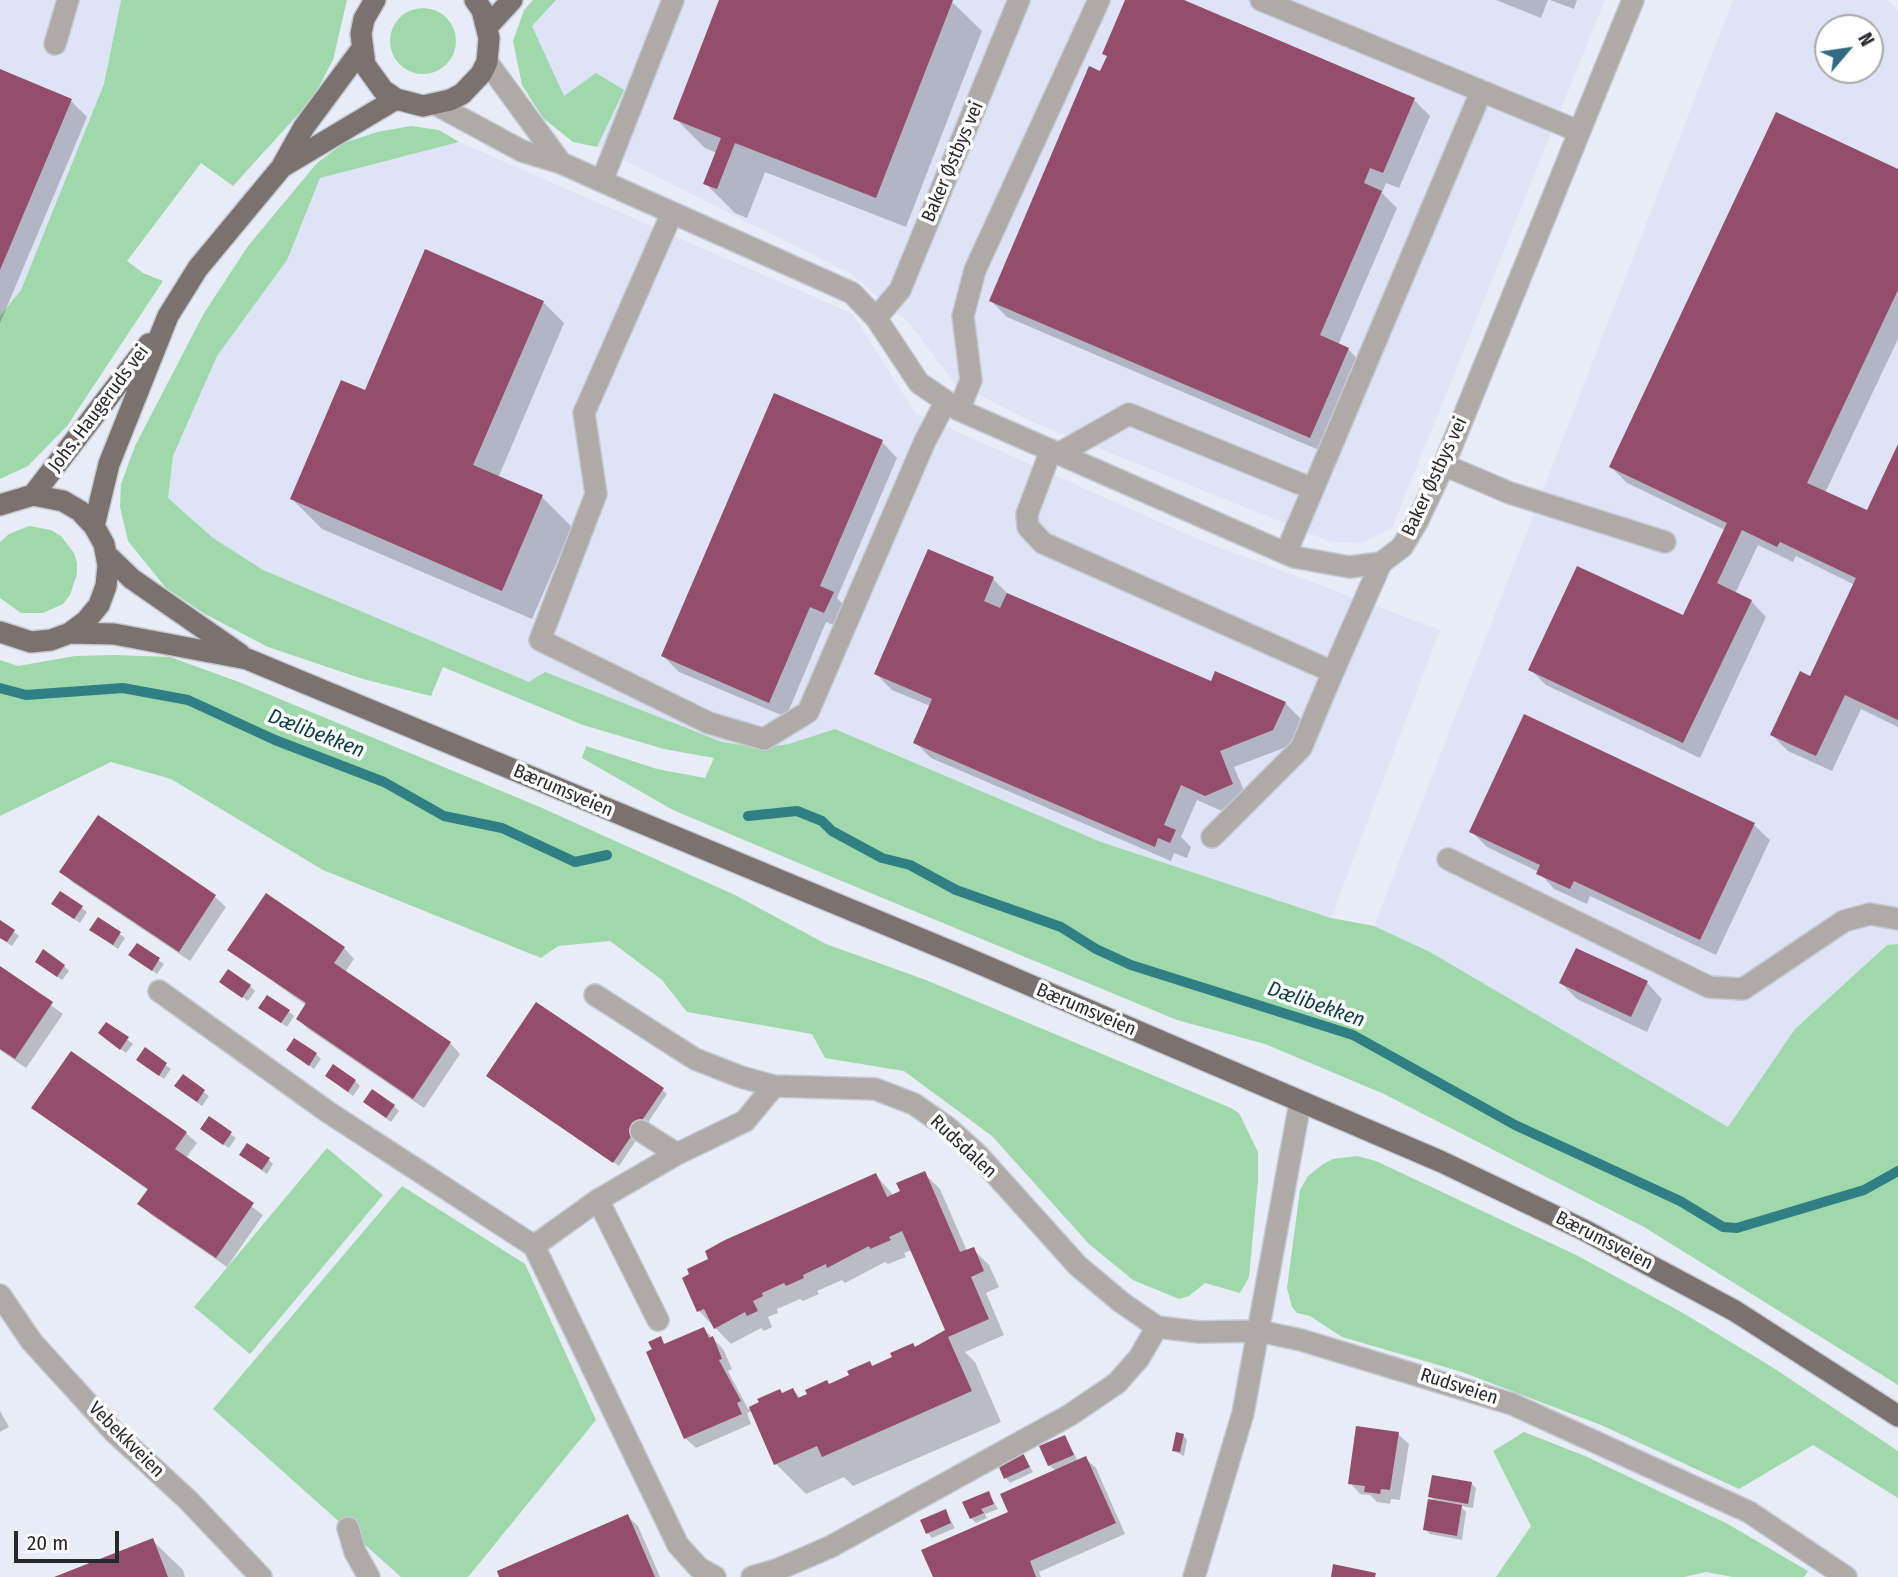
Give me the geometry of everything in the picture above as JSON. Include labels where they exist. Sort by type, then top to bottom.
[{"type":"main road","points":[[372,2],[360,34],[361,50],[373,79],[396,99],[423,106],[437,105],[462,94],[472,85],[486,62],[488,26],[475,0]]},
{"type":"main road","points":[[488,26],[512,0]]},
{"type":"main road","name":"Johs. Haugeruds vei","points":[[33,495],[166,323],[198,268],[281,168],[304,127],[361,50]]},
{"type":"main road","name":"Johs. Haugeruds vei","points":[[281,168],[396,99]]},
{"type":"main road","name":"Johs. Haugeruds vei","points":[[94,526],[109,464],[166,323]]},
{"type":"main road","points":[[0,505],[33,495],[63,500],[80,511],[94,526],[107,555],[108,576],[103,596],[93,614],[70,633],[51,640],[31,642],[0,632]]},
{"type":"main road","name":"Bærumsveien","points":[[107,555],[132,579],[247,659]]},
{"type":"main road","name":"Bærumsveien","points":[[70,633],[114,634],[247,659],[969,959],[1442,1162],[1584,1230],[1735,1311],[1898,1416]]},
{"type":"street","points":[[55,44],[68,0]]},
{"type":"street","points":[[602,181],[673,0]]},
{"type":"street","name":"Baker Østbys vei","points":[[876,318],[900,290],[1018,0]]},
{"type":"street","points":[[672,213],[584,413],[596,494],[540,640],[709,723],[764,739],[808,712],[925,441],[971,380],[962,316],[975,270],[1099,0]]},
{"type":"street","points":[[1261,0],[1578,131]]},
{"type":"street","name":"Baker Østbys vei","points":[[1381,563],[1402,547],[1444,465],[1633,0]]},
{"type":"street","points":[[486,62],[561,163]]},
{"type":"street","points":[[1286,553],[1481,92]]},
{"type":"street","points":[[437,105],[522,150],[561,163],[822,277],[852,293],[876,318],[919,383],[952,407],[1286,553],[1349,567],[1381,563]]},
{"type":"street","points":[[1313,489],[1129,414],[1055,452],[1027,514],[1028,527],[1043,542],[1333,672]]},
{"type":"street","points":[[1444,465],[1510,493],[1665,542]]},
{"type":"street","points":[[1212,836],[1301,748],[1381,563]]},
{"type":"street","points":[[1448,859],[1709,987],[1744,989],[1844,921],[1870,914],[1898,919]]},
{"type":"street","points":[[159,991],[328,1112],[534,1245],[678,1545],[698,1568],[715,1577]]},
{"type":"street","name":"Rudsdalen","points":[[595,995],[695,1059],[774,1086],[875,1089],[914,1104],[947,1127],[978,1155],[1078,1266],[1121,1303],[1157,1327],[1199,1332],[1259,1331]]},
{"type":"street","points":[[534,1245],[598,1200],[677,1154],[745,1121],[774,1086]]},
{"type":"street","points":[[1194,1577],[1244,1413],[1300,1103]]},
{"type":"street","points":[[641,1131],[677,1154]]},
{"type":"street","points":[[598,1200],[658,1321]]},
{"type":"street","name":"Vebekkveien","points":[[0,1295],[32,1342],[114,1432],[188,1500],[261,1577]]},
{"type":"street","points":[[752,1577],[779,1569],[830,1547],[1070,1415],[1117,1383],[1139,1358],[1157,1327]]},
{"type":"street","name":"Rudsveien","points":[[1259,1331],[1301,1340],[1512,1404],[1749,1512],[1846,1577]]},
{"type":"street","points":[[348,1528],[355,1552],[369,1577]]},
{"type":"shaded area","points":[[0,0],[121,0],[104,84],[21,290],[0,316]]},
{"type":"shaded area","points":[[555,0],[1605,0],[1392,528],[1362,543],[1331,542],[1033,422],[954,382],[908,322],[851,274],[597,147],[564,97],[532,26]]},
{"type":"shaded area","points":[[1733,0],[1887,0],[1898,10],[1898,944],[1887,945],[1795,1029],[1729,1128],[1430,952],[1374,926]]},
{"type":"shaded area","points":[[459,142],[853,314],[915,413],[1200,540],[1440,630],[1331,918],[1101,842],[836,729],[789,744],[761,748],[722,742],[529,682],[263,570],[213,538],[168,498],[173,456],[217,356],[287,260],[320,178]]},
{"type":"green space","points":[[121,0],[347,0],[333,60],[312,99],[233,186],[201,163],[127,261],[143,273],[163,281],[67,426],[28,466],[0,479],[0,316],[21,290],[104,84]]},
{"type":"green space","points":[[533,0],[556,0],[532,26],[564,96],[596,73],[624,90],[597,147],[573,142],[543,118],[522,85],[513,41],[524,10]]},
{"type":"green space","points":[[423,8],[436,10],[451,23],[456,41],[454,54],[441,69],[423,74],[410,72],[395,59],[390,41],[392,28],[405,13]]},
{"type":"green space","points":[[411,126],[439,130],[459,142],[320,178],[287,260],[217,356],[173,456],[168,498],[213,538],[263,570],[529,682],[545,672],[722,742],[761,748],[789,744],[835,729],[1101,842],[1331,918],[1374,926],[1430,952],[1728,1127],[1795,1029],[1887,945],[1898,944],[1898,1385],[1644,1227],[1384,1094],[1265,1044],[1177,1020],[820,872],[673,810],[582,758],[586,746],[657,769],[705,778],[714,758],[664,749],[583,725],[443,667],[431,696],[363,679],[268,647],[205,614],[166,588],[128,541],[120,507],[121,484],[135,446],[204,313],[248,246],[317,163],[344,143],[377,132]]},
{"type":"green space","points":[[29,526],[51,530],[61,536],[74,553],[77,563],[77,574],[70,595],[63,604],[43,613],[21,613],[0,598],[0,542],[9,534]]},
{"type":"green space","points":[[75,656],[170,657],[239,682],[540,807],[735,895],[826,944],[926,980],[1231,1108],[1239,1113],[1258,1152],[1249,1277],[1240,1293],[1205,1283],[1189,1296],[1179,1299],[1133,1280],[1089,1244],[992,1136],[904,1071],[825,1058],[812,1034],[687,1012],[662,980],[610,941],[558,946],[541,958],[323,870],[171,779],[111,762],[0,816],[0,660],[18,666]]},
{"type":"green space","points":[[327,1148],[383,1195],[250,1354],[194,1307]]},
{"type":"green space","points":[[1357,1156],[1376,1161],[1576,1255],[1683,1313],[1772,1367],[1898,1451],[1898,1498],[1813,1445],[1739,1489],[1601,1425],[1462,1372],[1342,1337],[1310,1316],[1297,1313],[1292,1307],[1287,1288],[1300,1190],[1308,1176],[1323,1164],[1333,1159]]},
{"type":"green space","points":[[402,1186],[525,1264],[596,1420],[468,1577],[401,1577],[213,1409]]},
{"type":"green space","points":[[1524,1432],[1585,1456],[1726,1523],[1808,1571],[1804,1577],[1733,1577],[1706,1572],[1684,1577],[1496,1577],[1531,1526],[1493,1451]]},
{"type":"building","points":[[719,0],[953,0],[876,198],[735,143],[717,189],[703,184],[721,138],[673,119]]},
{"type":"building","points":[[1125,0],[1184,0],[1415,98],[1383,173],[1370,168],[1364,183],[1382,191],[1320,335],[1349,348],[1310,438],[989,301],[1089,66],[1100,71],[1107,56],[1102,54]]},
{"type":"building","points":[[0,69],[72,99],[0,270]]},
{"type":"building","points":[[1776,112],[1898,169],[1898,290],[1807,483],[1867,510],[1898,444],[1898,720],[1845,695],[1816,756],[1770,735],[1800,671],[1810,676],[1856,578],[1780,542],[1777,547],[1742,530],[1717,583],[1752,600],[1683,743],[1528,670],[1577,566],[1683,615],[1727,523],[1609,467]]},
{"type":"building","points":[[425,249],[544,301],[473,465],[543,495],[502,591],[290,499],[341,380],[365,390]]},
{"type":"building","points":[[774,393],[883,440],[820,586],[834,592],[824,613],[810,607],[769,703],[661,656]]},
{"type":"building","points":[[928,549],[994,577],[984,601],[1000,608],[1007,593],[1211,681],[1215,671],[1286,702],[1273,730],[1220,751],[1233,784],[1205,796],[1181,785],[1164,825],[1176,830],[1170,843],[1158,838],[1155,847],[913,743],[932,699],[874,674]]},
{"type":"building","points":[[1524,714],[1755,823],[1700,940],[1574,881],[1570,889],[1536,874],[1540,865],[1469,832]]},
{"type":"building","points":[[98,815],[216,895],[179,952],[59,872]]},
{"type":"building","points":[[60,891],[83,906],[74,919],[51,904]]},
{"type":"building","points":[[266,893],[345,947],[334,963],[451,1042],[413,1099],[296,1019],[306,1003],[227,950]]},
{"type":"building","points":[[98,917],[121,932],[113,945],[89,930]]},
{"type":"building","points":[[0,920],[15,930],[7,942],[0,938]]},
{"type":"building","points":[[137,943],[160,958],[152,971],[128,955]]},
{"type":"building","points":[[1576,948],[1648,981],[1631,1017],[1559,983]]},
{"type":"building","points":[[43,949],[65,965],[57,977],[35,962]]},
{"type":"building","points":[[0,966],[53,1002],[15,1059],[0,1049]]},
{"type":"building","points":[[228,969],[251,985],[242,998],[219,982]]},
{"type":"building","points":[[267,995],[290,1010],[281,1023],[258,1008]]},
{"type":"building","points":[[536,1002],[664,1088],[613,1163],[486,1076]]},
{"type":"building","points":[[106,1022],[129,1037],[120,1050],[98,1033]]},
{"type":"building","points":[[294,1038],[317,1053],[309,1066],[286,1050]]},
{"type":"building","points":[[145,1047],[167,1063],[159,1076],[136,1060]]},
{"type":"building","points":[[71,1051],[187,1132],[175,1149],[254,1203],[216,1258],[137,1204],[148,1189],[31,1108]]},
{"type":"building","points":[[333,1064],[356,1080],[348,1092],[325,1076]]},
{"type":"building","points":[[183,1074],[205,1090],[197,1102],[174,1086]]},
{"type":"building","points":[[372,1089],[395,1105],[386,1118],[363,1102]]},
{"type":"building","points":[[209,1116],[232,1132],[223,1145],[200,1129]]},
{"type":"building","points":[[247,1143],[270,1158],[262,1170],[239,1155]]},
{"type":"building","points":[[925,1171],[960,1252],[974,1247],[984,1271],[971,1277],[989,1319],[948,1337],[972,1391],[822,1457],[817,1446],[774,1465],[749,1407],[759,1402],[757,1399],[780,1389],[782,1393],[793,1388],[798,1398],[807,1394],[805,1390],[827,1380],[829,1384],[849,1375],[847,1371],[870,1361],[872,1366],[892,1357],[890,1353],[913,1343],[915,1347],[945,1330],[902,1231],[889,1237],[891,1240],[870,1249],[869,1246],[827,1268],[826,1264],[803,1275],[804,1278],[762,1293],[763,1296],[753,1301],[758,1311],[747,1316],[745,1312],[714,1329],[704,1309],[697,1312],[682,1278],[689,1274],[687,1269],[708,1259],[705,1251],[725,1240],[876,1173],[887,1197],[900,1191],[896,1183]]},
{"type":"building","points":[[704,1327],[709,1338],[713,1336],[722,1359],[719,1360],[741,1401],[737,1403],[742,1414],[684,1439],[646,1352],[652,1349],[648,1342],[661,1336],[664,1344]]},
{"type":"building","points":[[1356,1426],[1399,1432],[1390,1490],[1381,1489],[1380,1494],[1364,1492],[1365,1486],[1348,1484]]},
{"type":"building","points":[[1176,1432],[1184,1434],[1180,1452],[1172,1451]]},
{"type":"building","points":[[1065,1435],[1074,1455],[1048,1466],[1039,1446]]},
{"type":"building","points":[[1023,1453],[1030,1467],[1004,1479],[998,1465]]},
{"type":"building","points":[[1086,1456],[1116,1523],[1030,1561],[1036,1577],[933,1577],[921,1550],[1008,1512],[1000,1494]]},
{"type":"building","points":[[1432,1475],[1472,1482],[1468,1504],[1428,1497]]},
{"type":"building","points":[[989,1491],[994,1504],[981,1509],[984,1513],[970,1519],[962,1502]]},
{"type":"building","points":[[1428,1499],[1462,1505],[1457,1536],[1423,1530]]},
{"type":"building","points":[[946,1509],[951,1523],[926,1534],[920,1520]]},
{"type":"building","points":[[628,1514],[655,1577],[499,1577],[497,1571]]},
{"type":"building","points":[[153,1538],[168,1577],[54,1577]]},
{"type":"building","points":[[1333,1564],[1376,1573],[1375,1577],[1331,1577]]},
{"type":"waterway","name":"Dælibekken","points":[[0,688],[26,695],[123,688],[188,700],[275,740],[384,782],[444,816],[502,828],[575,862],[607,855]]},
{"type":"waterway","name":"Dælibekken","points":[[748,816],[797,811],[822,821],[832,831],[882,858],[910,865],[956,890],[1061,927],[1096,949],[1131,965],[1353,1035],[1515,1125],[1680,1201],[1723,1227],[1737,1228],[1864,1190],[1898,1171]]}]
